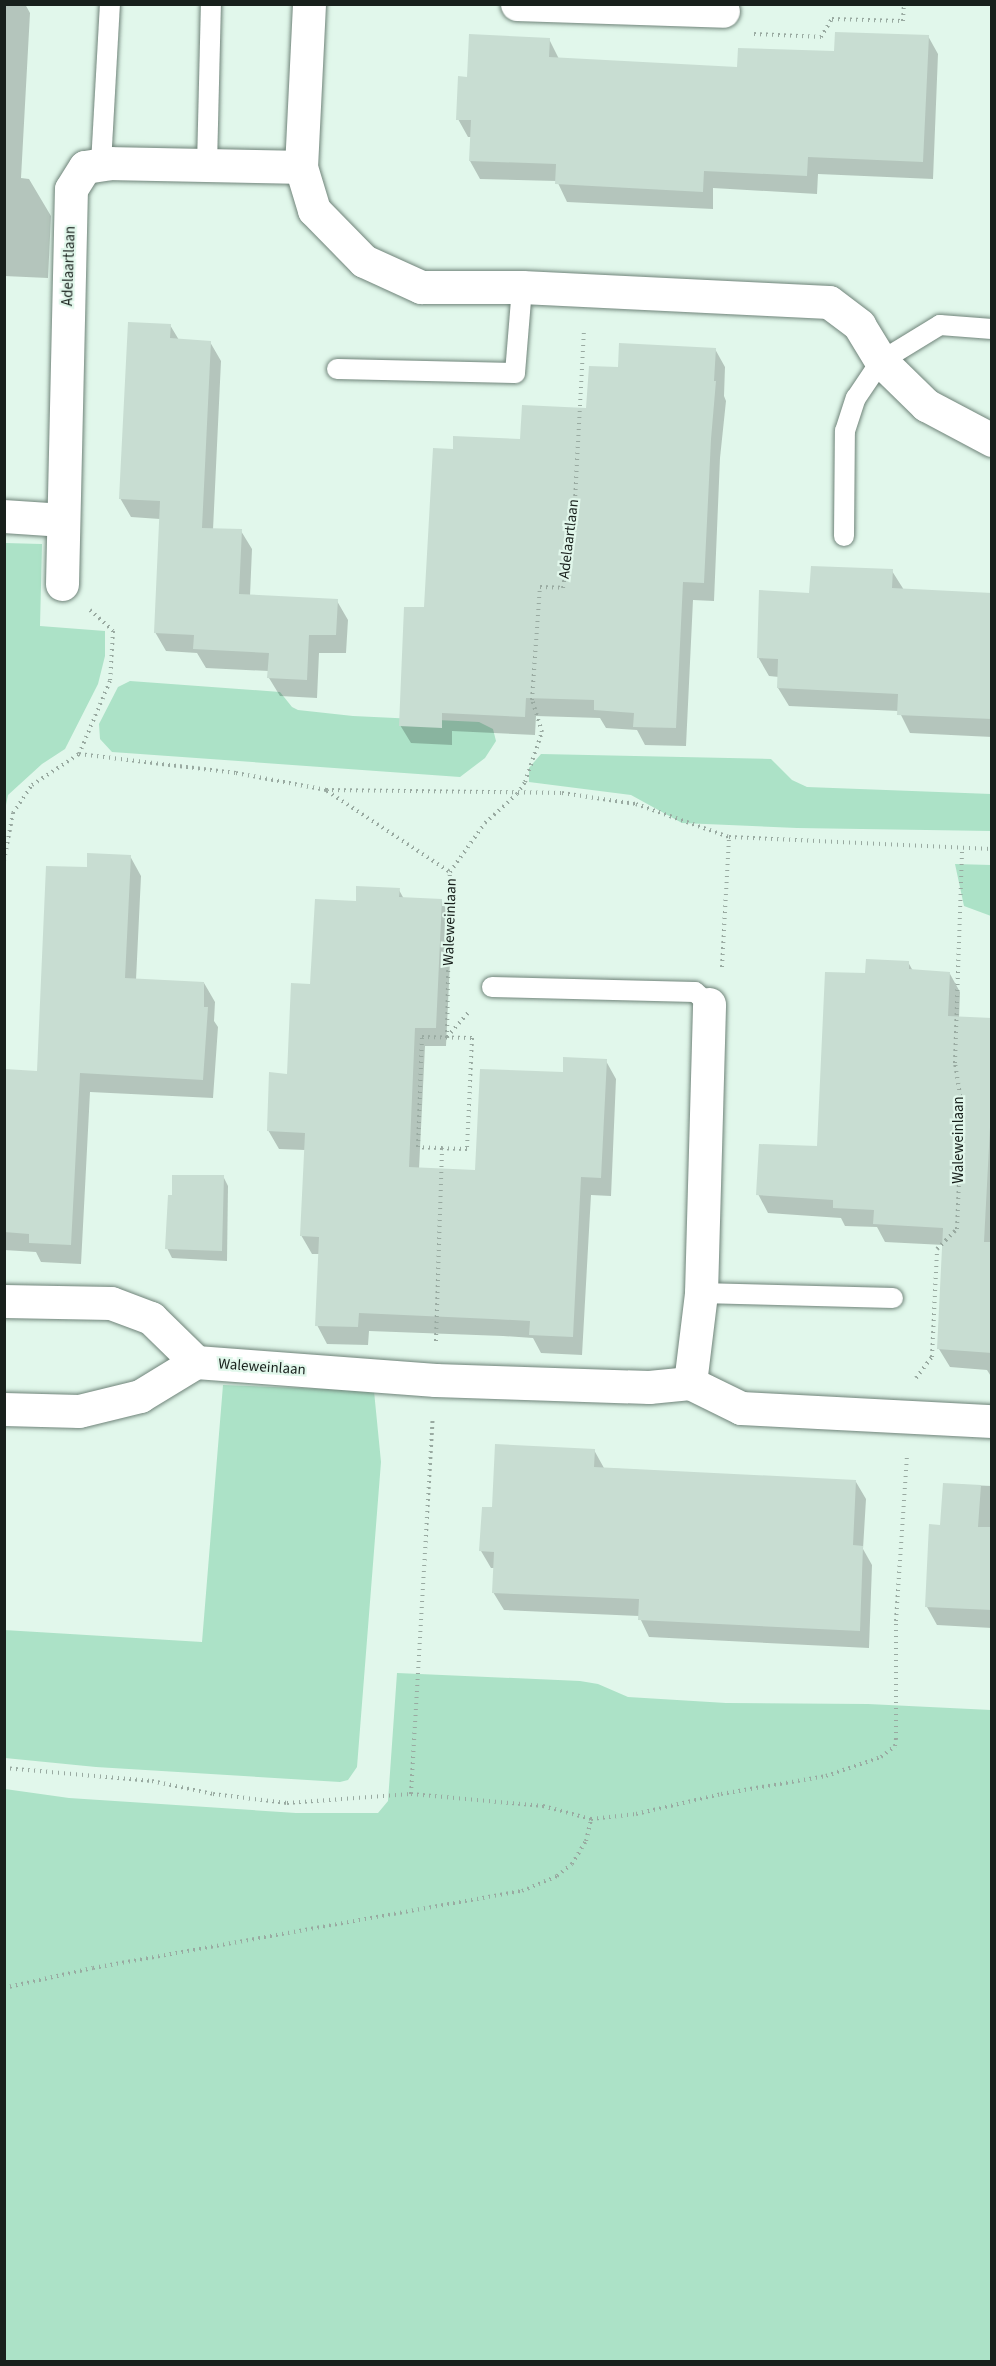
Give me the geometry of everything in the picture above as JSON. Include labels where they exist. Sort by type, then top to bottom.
[{"type":"street","points":[[309,4],[301,167],[314,210],[364,261],[421,287],[522,286],[829,302],[859,325],[881,361],[926,405],[992,440]]},
{"type":"street","points":[[517,4],[723,11]]},
{"type":"street","points":[[101,164],[301,167]]},
{"type":"street","name":"Adelaartlaan","points":[[62,584],[71,189],[85,167],[101,164]]},
{"type":"street","points":[[4,516],[62,520]]},
{"type":"street","points":[[709,1004],[701,1293],[690,1383],[741,1408],[992,1421]]},
{"type":"street","name":"Waleweinlaan","points":[[4,1301],[111,1303],[151,1318],[196,1362]]},
{"type":"street","name":"Waleweinlaan","points":[[4,1409],[79,1411],[140,1396],[196,1362],[435,1380],[650,1387],[690,1383]]},
{"type":"lane","points":[[101,164],[110,4]]},
{"type":"lane","points":[[207,165],[211,4]]},
{"type":"lane","points":[[337,369],[515,373],[522,286]]},
{"type":"lane","points":[[844,536],[845,431],[856,398],[881,361],[940,325],[992,328]]},
{"type":"lane","points":[[492,987],[695,993],[709,1004]]},
{"type":"lane","points":[[701,1293],[893,1298]]},
{"type":"path","points":[[723,11],[751,34],[821,37],[832,19],[903,21],[904,4]]},
{"type":"path","name":"Adelaartlaan","points":[[517,794],[525,782],[542,732],[532,700],[540,587],[563,588],[574,520],[586,290]]},
{"type":"path","points":[[4,861],[13,813],[32,784],[79,754],[110,681],[113,631],[62,584]]},
{"type":"path","points":[[79,754],[236,773],[326,790],[562,793],[636,804],[729,837],[992,849]]},
{"type":"path","points":[[326,790],[450,872]]},
{"type":"path","name":"Waleweinlaan","points":[[447,1038],[450,872],[485,823],[517,794]]},
{"type":"path","points":[[709,1004],[722,971],[729,837]]},
{"type":"path","name":"Waleweinlaan","points":[[591,1819],[636,1814],[721,1794],[826,1776],[881,1757],[895,1746],[896,1621],[910,1417],[915,1380],[932,1357],[937,1249],[957,1229],[962,1108],[956,1063],[962,848]]},
{"type":"path","points":[[422,1037],[447,1038],[472,1038],[467,1149],[418,1147],[422,1037]]},
{"type":"path","points":[[411,1794],[435,1380],[442,1148]]},
{"type":"path","points":[[4,1768],[152,1781],[213,1794],[287,1803],[411,1794],[543,1806],[591,1819],[586,1841],[572,1864],[557,1876],[522,1891],[93,1968],[4,1988]]},
{"type":"green space","points":[[5,543],[42,544],[40,626],[105,631],[105,656],[98,684],[65,749],[42,764],[8,795],[5,810]]},
{"type":"green space","points":[[130,681],[280,692],[292,707],[298,710],[353,716],[479,722],[493,729],[496,741],[485,758],[460,777],[112,752],[100,739],[99,724],[118,687]]},
{"type":"green space","points":[[541,754],[771,759],[792,780],[807,787],[991,794],[991,831],[797,828],[682,823],[631,795],[529,782],[529,768]]},
{"type":"green space","points":[[955,864],[991,865],[991,916],[964,906]]},
{"type":"green space","points":[[223,1385],[374,1391],[381,1462],[357,1767],[348,1780],[340,1782],[96,1767],[5,1758],[4,1630],[202,1642]]},
{"type":"green space","points":[[397,1673],[580,1681],[598,1684],[628,1697],[726,1703],[868,1704],[991,1710],[991,2361],[5,2361],[5,1789],[69,1798],[296,1813],[378,1813],[388,1801]]},
{"type":"building","points":[[835,32],[929,35],[923,162],[808,157],[807,176],[704,171],[703,192],[555,184],[556,164],[469,161],[471,120],[456,120],[458,76],[467,77],[469,34],[550,38],[549,57],[737,67],[738,48],[834,51]]},
{"type":"building","points":[[128,322],[171,324],[170,338],[211,341],[202,528],[242,529],[239,594],[338,599],[336,635],[309,635],[307,680],[267,678],[269,653],[193,649],[194,635],[154,633],[160,501],[119,499]]},
{"type":"building","points":[[619,343],[716,348],[704,583],[683,582],[676,728],[633,727],[634,713],[594,710],[594,700],[526,698],[525,717],[442,713],[442,728],[399,726],[404,607],[424,607],[433,448],[453,449],[453,436],[520,439],[522,405],[586,408],[589,366],[618,367]]},
{"type":"building","points":[[811,566],[893,569],[892,588],[992,593],[992,719],[897,715],[898,694],[777,688],[778,659],[757,658],[759,590],[809,593]]},
{"type":"building","points":[[87,853],[131,855],[125,978],[204,982],[204,1007],[208,1007],[203,1080],[80,1073],[71,1245],[29,1243],[29,1234],[4,1232],[5,1069],[37,1071],[46,866],[87,867]]},
{"type":"building","points":[[356,886],[400,888],[399,897],[442,899],[436,1028],[415,1028],[409,1167],[475,1170],[480,1069],[563,1072],[563,1057],[607,1059],[601,1178],[581,1177],[573,1337],[529,1335],[530,1321],[359,1313],[358,1327],[315,1326],[319,1237],[300,1236],[305,1133],[267,1131],[269,1072],[287,1074],[291,983],[310,984],[315,899],[356,901]]},
{"type":"building","points":[[866,959],[909,961],[909,969],[950,972],[948,1016],[992,1018],[992,1089],[984,1242],[992,1242],[992,1353],[937,1349],[943,1228],[873,1224],[874,1210],[833,1208],[833,1200],[756,1195],[759,1144],[817,1146],[825,972],[865,973]]},
{"type":"building","points":[[172,1175],[224,1175],[222,1251],[165,1249],[168,1195],[172,1195]]},
{"type":"building","points":[[495,1444],[595,1449],[594,1467],[856,1480],[853,1545],[863,1546],[860,1631],[638,1620],[639,1599],[492,1593],[494,1552],[479,1551],[482,1507],[492,1507]]},
{"type":"building","points":[[943,1483],[981,1485],[978,1527],[992,1527],[992,1610],[925,1607],[929,1524],[940,1525]]}]
